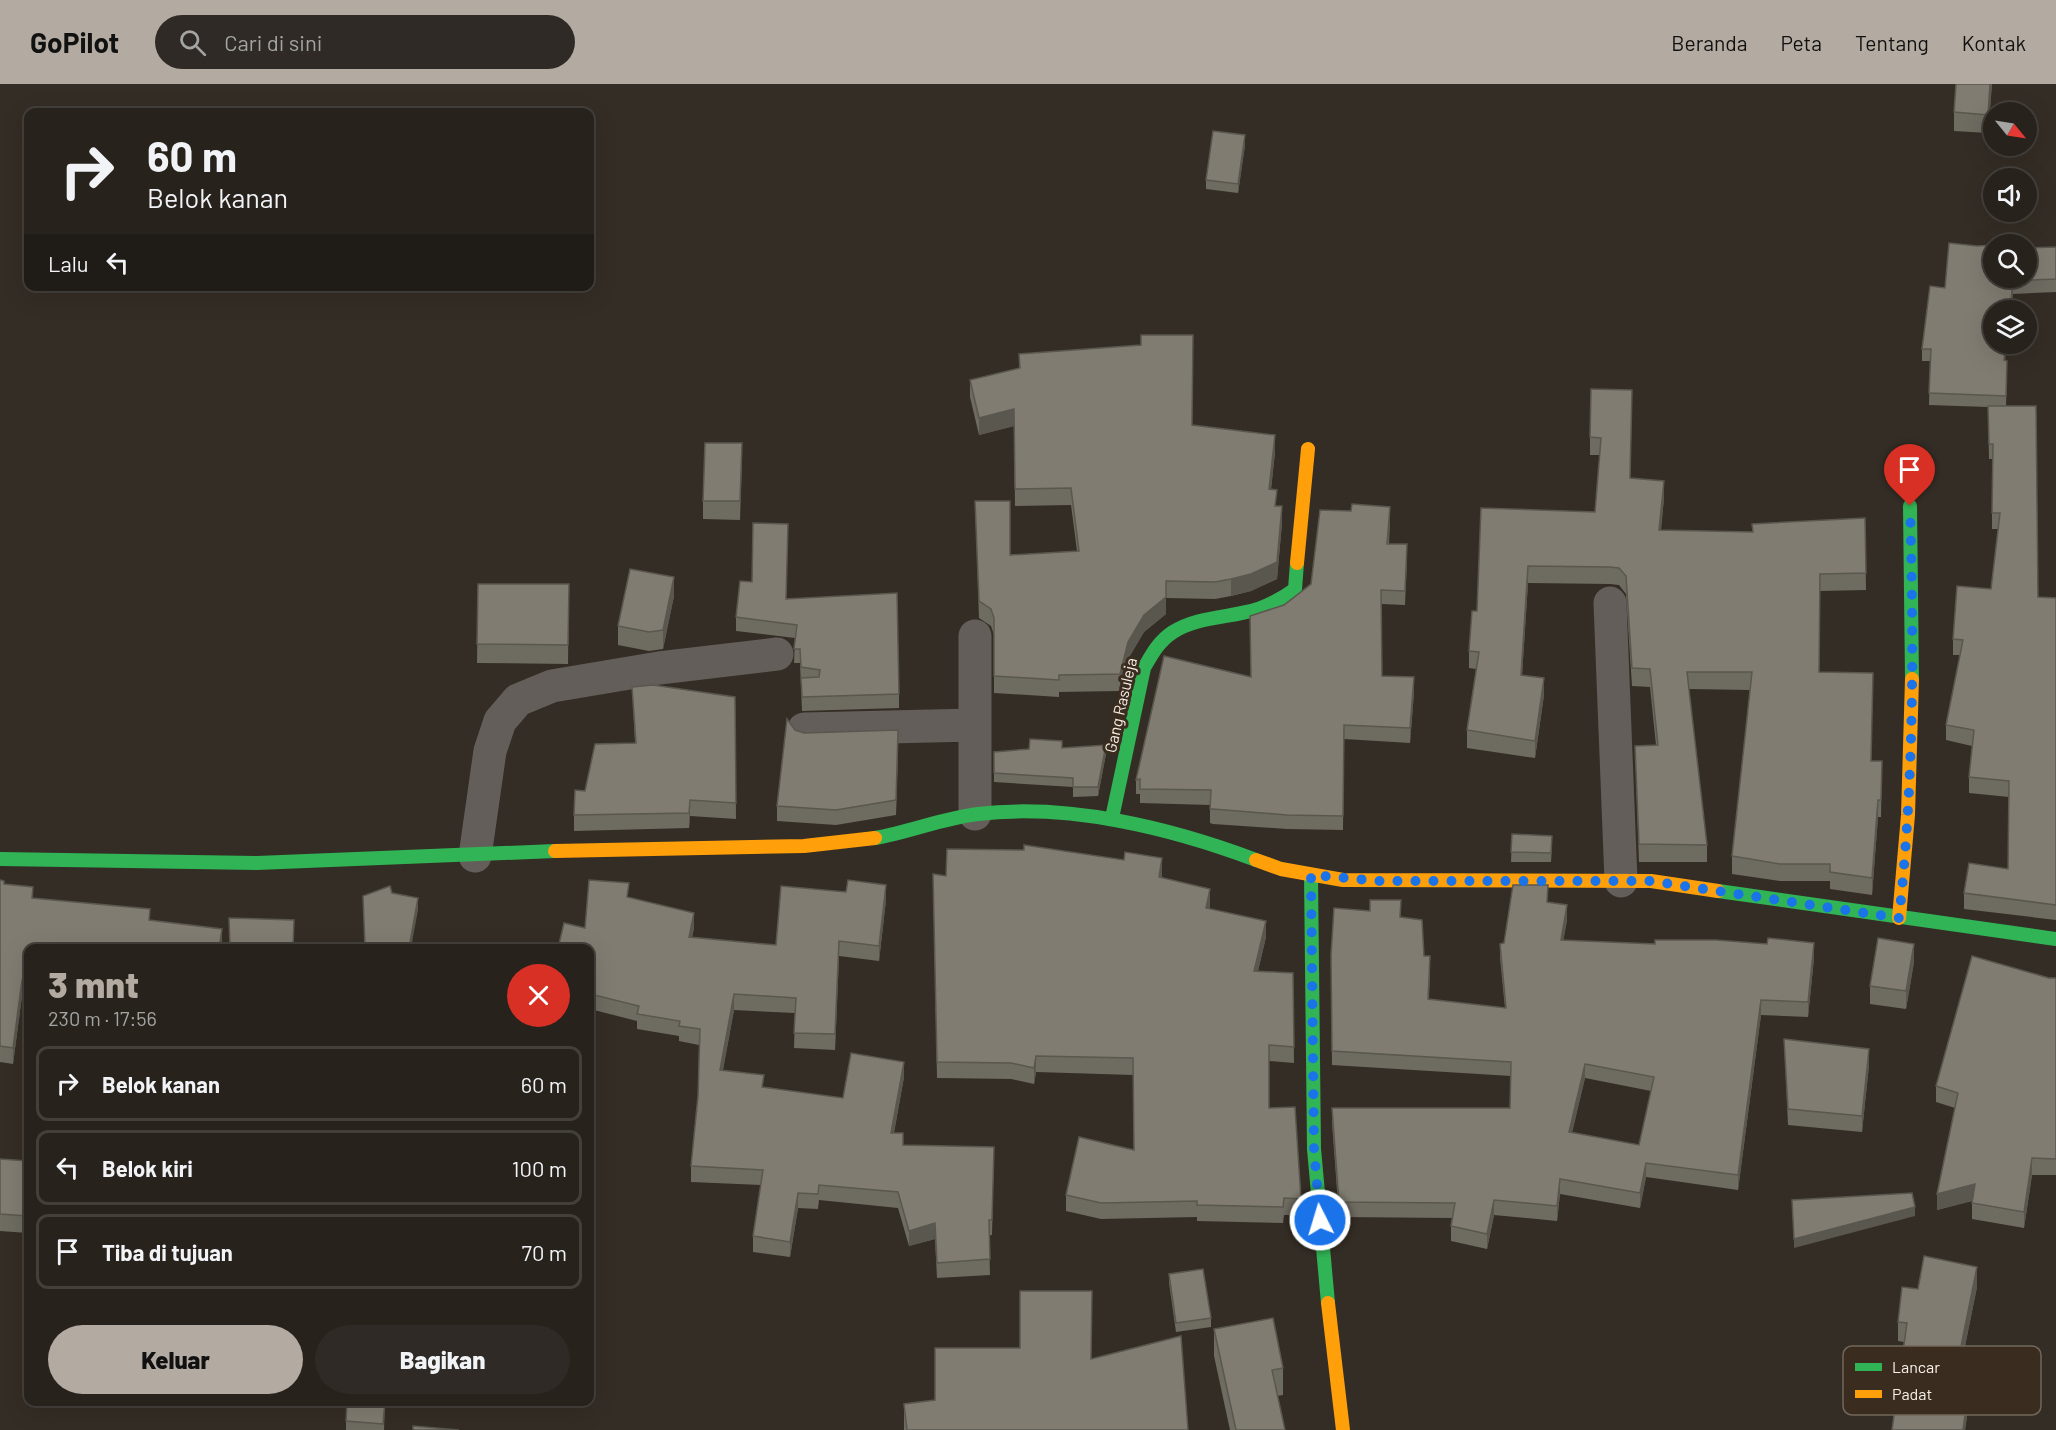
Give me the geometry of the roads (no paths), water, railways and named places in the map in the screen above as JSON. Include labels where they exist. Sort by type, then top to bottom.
[{"type":"street","name":"Gang Rasuleja","points":[[1112,818],[1144,668],[1151,650],[1166,635],[1188,624],[1273,604],[1295,590],[1308,448]]},
{"type":"street","points":[[1899,918],[1908,840],[1913,627],[1910,506]]},
{"type":"street","points":[[1610,603],[1620,881]]},
{"type":"street","points":[[975,636],[975,814]]},
{"type":"street","points":[[475,856],[489,751],[500,721],[518,700],[563,684],[659,668],[777,654]]},
{"type":"street","points":[[804,729],[975,724]]},
{"type":"street","points":[[0,859],[257,863],[475,856],[600,848],[845,843],[895,835],[975,814],[1008,811],[1112,818],[1209,842],[1281,869],[1311,875],[1370,880],[1650,881],[2056,939]]},
{"type":"street","points":[[1311,875],[1314,1149],[1326,1290],[1343,1430]]}]
